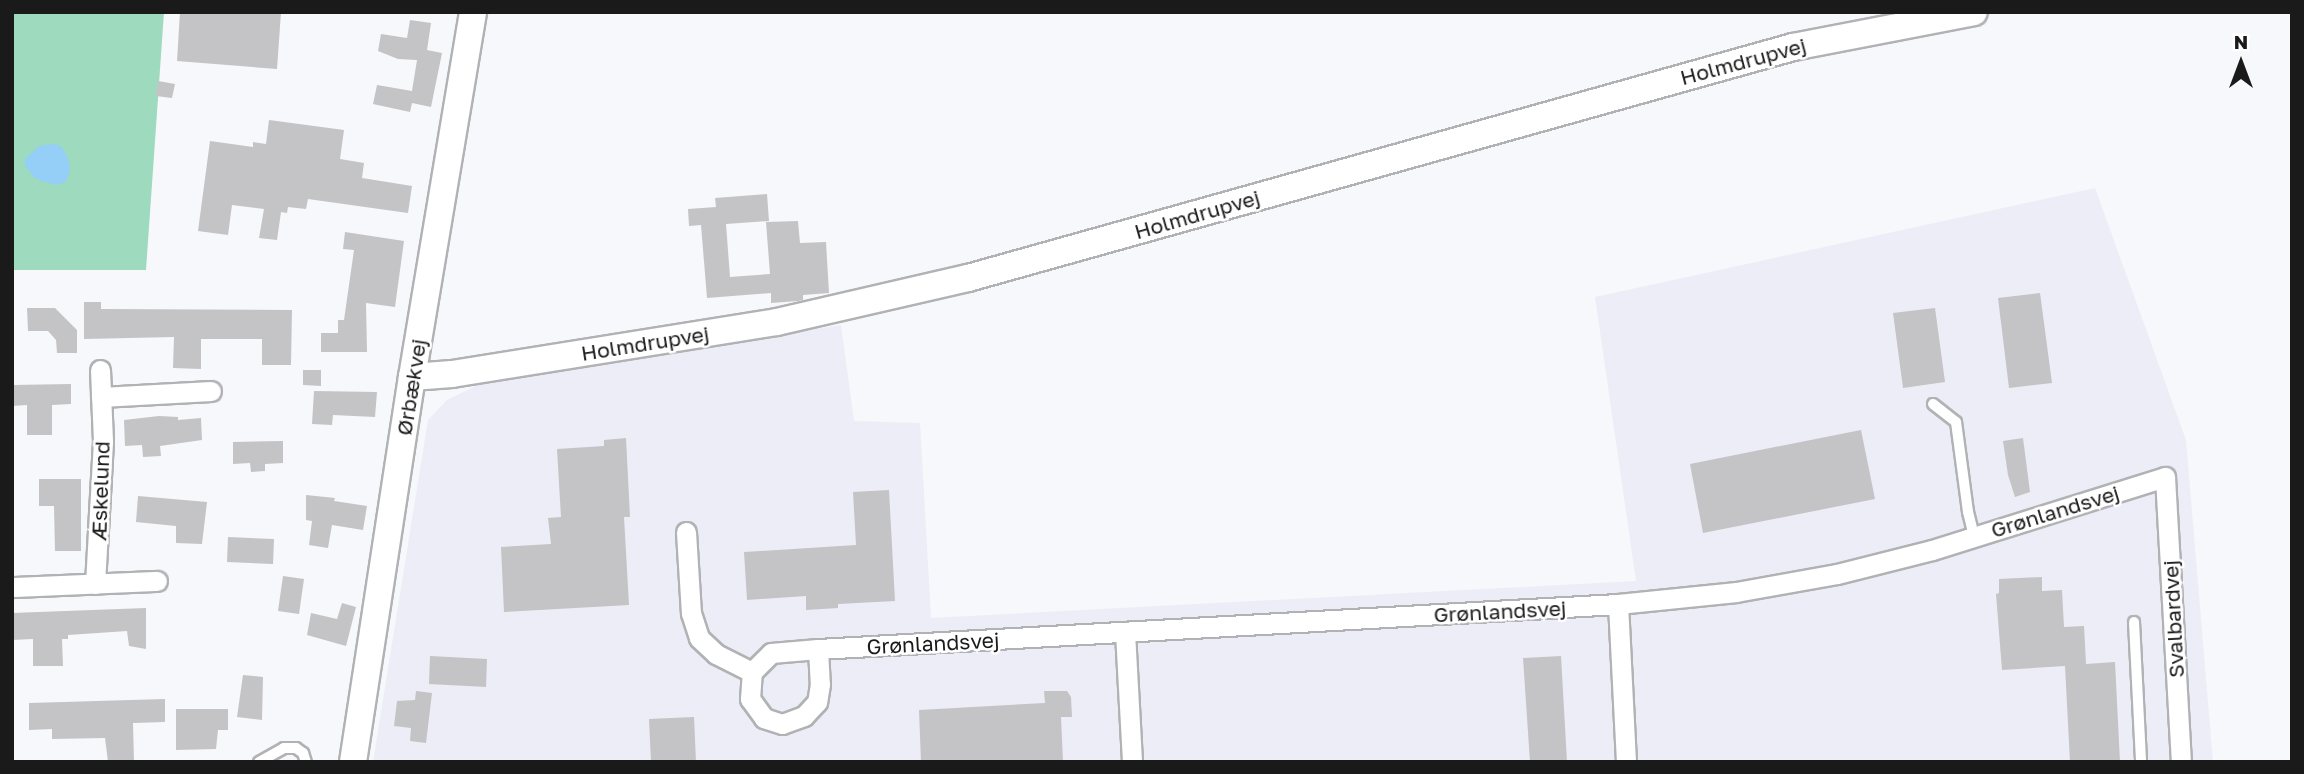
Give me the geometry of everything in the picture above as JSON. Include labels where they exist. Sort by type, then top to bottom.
[{"type":"street","name":"Ørbækvej","points":[[353,762],[412,377],[473,12]]},
{"type":"street","name":"Holmdrupvej","points":[[412,377],[452,374],[778,322],[968,278],[1793,47],[1974,12]]},
{"type":"street","name":"Æskelund","points":[[95,584],[101,512],[100,370]]},
{"type":"street","points":[[101,397],[211,391]]},
{"type":"street","name":"Grønlandsvej","points":[[752,672],[771,653],[818,649],[1618,604],[1736,592],[1837,575],[2165,477]]},
{"type":"street","name":"Svalbardvej","points":[[2165,477],[2181,762]]},
{"type":"street","points":[[686,533],[691,613],[699,638],[716,654],[752,672],[750,699],[764,718],[782,724],[804,716],[817,702],[820,684],[818,649]]},
{"type":"street","points":[[12,587],[157,582]]},
{"type":"street","points":[[1618,604],[1626,762]]},
{"type":"street","points":[[1125,632],[1132,762]]},
{"type":"lane","points":[[1933,404],[1956,422],[1974,536]]},
{"type":"lane","points":[[2134,622],[2141,762]]},
{"type":"lane","points":[[259,762],[284,748],[296,748],[303,753],[306,762]]},
{"type":"shaded area","points":[[2095,188],[2186,440],[2213,762],[373,762],[428,420],[447,400],[484,382],[841,325],[854,421],[920,423],[931,618],[1636,581],[1595,297]]},
{"type":"green space","points":[[12,12],[164,12],[146,270],[12,270]]},
{"type":"water","points":[[39,146],[61,146],[68,158],[70,170],[66,182],[56,185],[36,179],[25,166],[25,159]]},
{"type":"building","points":[[180,12],[281,12],[277,69],[177,61]]},
{"type":"building","points":[[410,20],[431,23],[427,50],[442,53],[431,107],[412,103],[410,112],[373,104],[377,85],[412,91],[417,60],[398,59],[378,51],[381,34],[407,38]]},
{"type":"building","points":[[158,81],[175,84],[172,98],[156,96]]},
{"type":"building","points":[[269,120],[344,130],[340,159],[364,163],[362,178],[412,186],[408,213],[308,199],[306,209],[288,207],[287,213],[281,212],[277,240],[259,238],[264,209],[232,205],[228,235],[198,231],[210,141],[253,147],[253,142],[266,144]]},
{"type":"building","points":[[767,194],[769,221],[726,224],[730,277],[770,274],[766,222],[798,221],[800,243],[826,242],[829,293],[803,295],[803,300],[798,301],[771,303],[771,293],[707,298],[701,225],[689,226],[688,209],[716,207],[715,198]]},
{"type":"building","points":[[345,232],[404,241],[395,307],[366,303],[367,352],[321,352],[321,333],[338,333],[338,320],[344,320],[354,250],[343,249]]},
{"type":"building","points":[[2040,293],[2052,383],[2009,388],[1998,298]]},
{"type":"building","points":[[84,302],[101,302],[101,309],[292,310],[291,365],[262,365],[262,339],[201,339],[201,369],[173,368],[174,337],[84,339]]},
{"type":"building","points":[[27,308],[55,308],[77,330],[77,353],[57,353],[56,340],[48,331],[28,331]]},
{"type":"building","points":[[1935,308],[1945,382],[1903,388],[1893,313]]},
{"type":"building","points":[[303,370],[321,370],[321,386],[303,385]]},
{"type":"building","points":[[71,384],[71,404],[52,405],[52,435],[27,435],[27,405],[12,406],[12,385]]},
{"type":"building","points":[[314,391],[377,392],[375,417],[333,415],[332,425],[312,424]]},
{"type":"building","points":[[178,417],[178,420],[201,418],[202,440],[160,446],[161,456],[143,457],[142,445],[125,446],[124,420]]},
{"type":"building","points":[[1861,430],[1875,499],[1703,533],[1690,464]]},
{"type":"building","points":[[626,438],[630,517],[624,517],[629,605],[504,612],[501,547],[551,544],[548,518],[561,517],[557,449],[604,446],[604,440]]},
{"type":"building","points":[[2023,438],[2030,492],[2015,497],[2008,475],[2003,441]]},
{"type":"building","points":[[283,441],[283,463],[265,464],[265,471],[251,472],[250,463],[233,464],[233,442]]},
{"type":"building","points":[[39,479],[81,479],[81,551],[55,551],[54,506],[39,506]]},
{"type":"building","points":[[889,490],[895,601],[838,604],[838,608],[806,610],[806,596],[747,600],[744,552],[856,545],[853,492]]},
{"type":"building","points":[[306,495],[335,498],[334,501],[367,506],[363,530],[332,525],[328,548],[309,545],[312,521],[306,520]]},
{"type":"building","points":[[138,496],[207,502],[202,544],[176,543],[176,526],[136,522]]},
{"type":"building","points":[[228,537],[274,539],[273,564],[227,562]]},
{"type":"building","points":[[283,576],[304,579],[299,614],[278,611]]},
{"type":"building","points":[[2042,577],[2042,591],[2062,590],[2064,627],[2084,626],[2086,664],[2115,662],[2120,762],[2070,762],[2065,666],[2002,670],[1996,594],[1999,593],[1999,579]]},
{"type":"building","points":[[342,603],[356,607],[346,646],[307,635],[311,613],[337,619]]},
{"type":"building","points":[[146,608],[146,649],[129,646],[127,631],[68,635],[68,639],[62,639],[63,666],[33,666],[33,639],[12,640],[12,613]]},
{"type":"building","points":[[430,656],[487,659],[486,687],[429,684]]},
{"type":"building","points":[[1561,656],[1567,762],[1530,762],[1523,658]]},
{"type":"building","points":[[243,675],[263,677],[262,720],[237,717]]},
{"type":"building","points":[[416,691],[432,693],[426,743],[410,741],[411,728],[394,726],[397,701],[415,700]]},
{"type":"building","points":[[1044,691],[1067,691],[1071,697],[1072,717],[1061,717],[1063,762],[921,762],[919,710],[1045,703]]},
{"type":"building","points":[[165,699],[165,722],[133,723],[134,762],[108,762],[105,738],[52,739],[52,729],[29,730],[29,703]]},
{"type":"building","points":[[176,709],[228,709],[228,730],[218,730],[216,749],[176,750]]},
{"type":"building","points":[[694,717],[696,762],[651,762],[649,719]]}]
